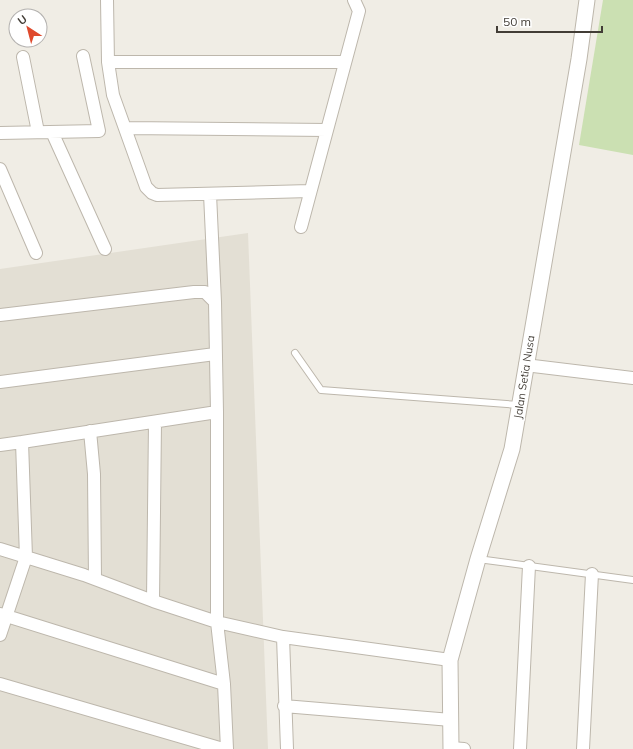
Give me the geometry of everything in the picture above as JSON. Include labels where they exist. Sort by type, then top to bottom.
[{"type":"street","points":[[107,0],[108,62],[113,95],[146,187],[152,193],[157,195],[310,191]]},
{"type":"street","points":[[300,227],[359,11],[354,0]]},
{"type":"street","name":"Jalan Setia Nusa","points":[[455,749],[451,720],[450,660],[478,559],[512,450],[525,365],[579,59],[587,0]]},
{"type":"street","points":[[0,133],[99,131],[83,56]]},
{"type":"street","points":[[23,57],[38,132]]},
{"type":"street","points":[[108,62],[346,62]]},
{"type":"street","points":[[125,128],[327,130]]},
{"type":"street","points":[[52,132],[104,249]]},
{"type":"street","points":[[0,169],[36,252]]},
{"type":"street","points":[[210,194],[215,302],[214,354],[217,412],[217,622],[224,684],[227,749]]},
{"type":"street","points":[[0,315],[194,292],[205,292],[215,302]]},
{"type":"street","points":[[0,382],[214,354]]},
{"type":"street","points":[[525,365],[633,378]]},
{"type":"street","points":[[0,444],[22,442],[217,412]]},
{"type":"street","points":[[153,601],[155,422]]},
{"type":"street","points":[[90,431],[94,474],[95,578]]},
{"type":"street","points":[[0,635],[3,615],[26,557],[22,442]]},
{"type":"street","points":[[0,549],[95,578],[153,601],[217,622],[283,637],[450,660]]},
{"type":"street","points":[[520,749],[529,566]]},
{"type":"street","points":[[583,749],[592,574]]},
{"type":"street","points":[[3,615],[224,684]]},
{"type":"street","points":[[283,637],[284,706],[287,749]]},
{"type":"street","points":[[0,684],[223,749]]},
{"type":"street","points":[[284,706],[451,720]]},
{"type":"lane","points":[[295,353],[321,390],[519,406]]},
{"type":"lane","points":[[478,559],[633,580]]},
{"type":"shaded area","points":[[248,233],[268,749],[0,749],[0,269]]},
{"type":"green space","points":[[603,0],[633,0],[633,155],[579,145]]}]
